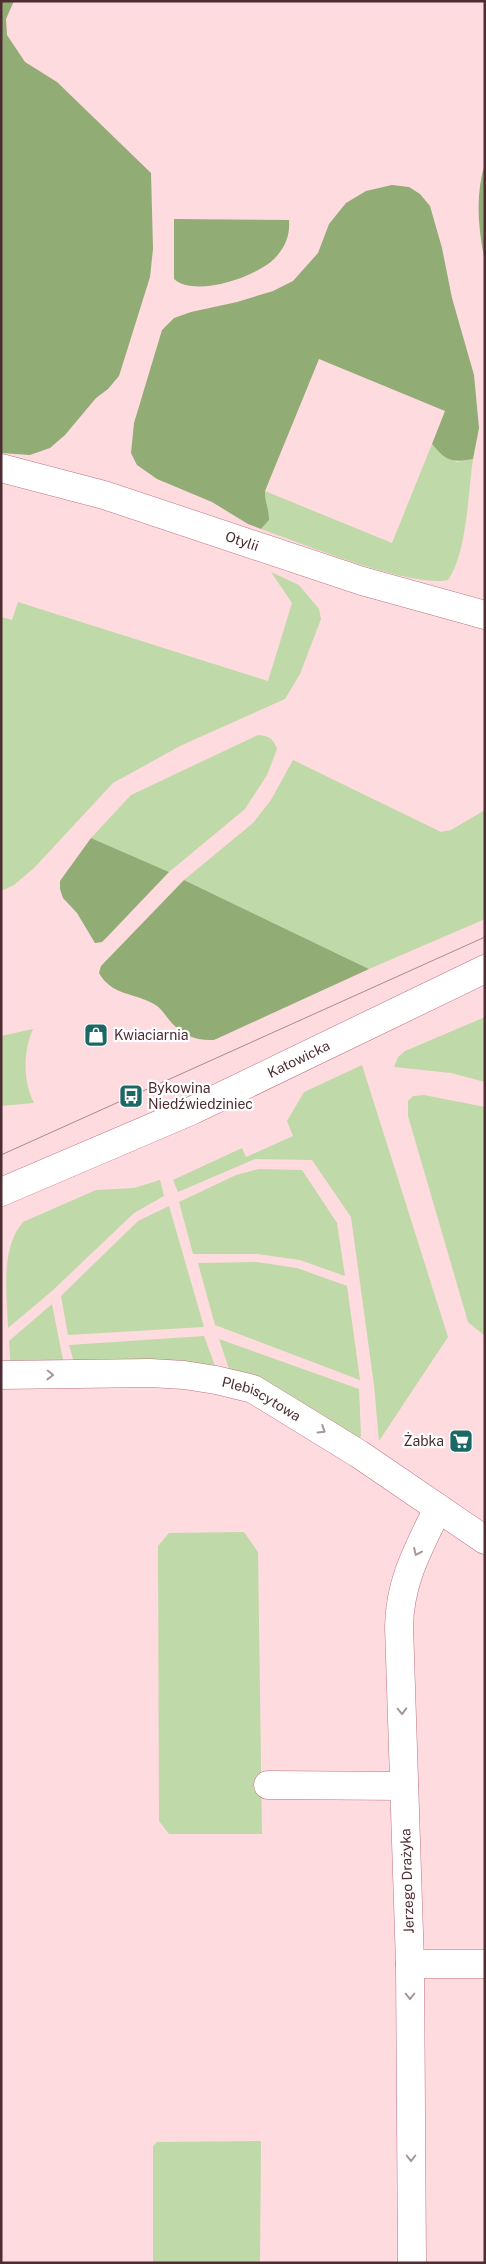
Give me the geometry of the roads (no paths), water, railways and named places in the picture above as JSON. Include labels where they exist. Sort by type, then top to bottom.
[{"type":"street","name":"Otylii","points":[[1,468],[104,495],[362,581],[485,615]]},
{"type":"street","name":"Katowicka","points":[[1,1192],[192,1110],[485,969]]},
{"type":"street","name":"Plebiscytowa","points":[[1,1375],[150,1373],[216,1380],[253,1389],[359,1454],[485,1540]]},
{"type":"street","name":"Jerzego Drażyka","points":[[412,2263],[410,1964],[399,1602],[407,1573],[438,1508]]},
{"type":"street","points":[[268,1785],[404,1786]]},
{"type":"street","points":[[410,1964],[485,1964]]},
{"type":"tram line","points":[[1,1155],[485,937]]},
{"type":"place","name":"Kwiaciarnia","points":[[96,1035]]},
{"type":"place","name":"Bykowina Niedźwiedziniec","points":[[131,1096]]},
{"type":"place","name":"Żabka","points":[[461,1441]]}]
